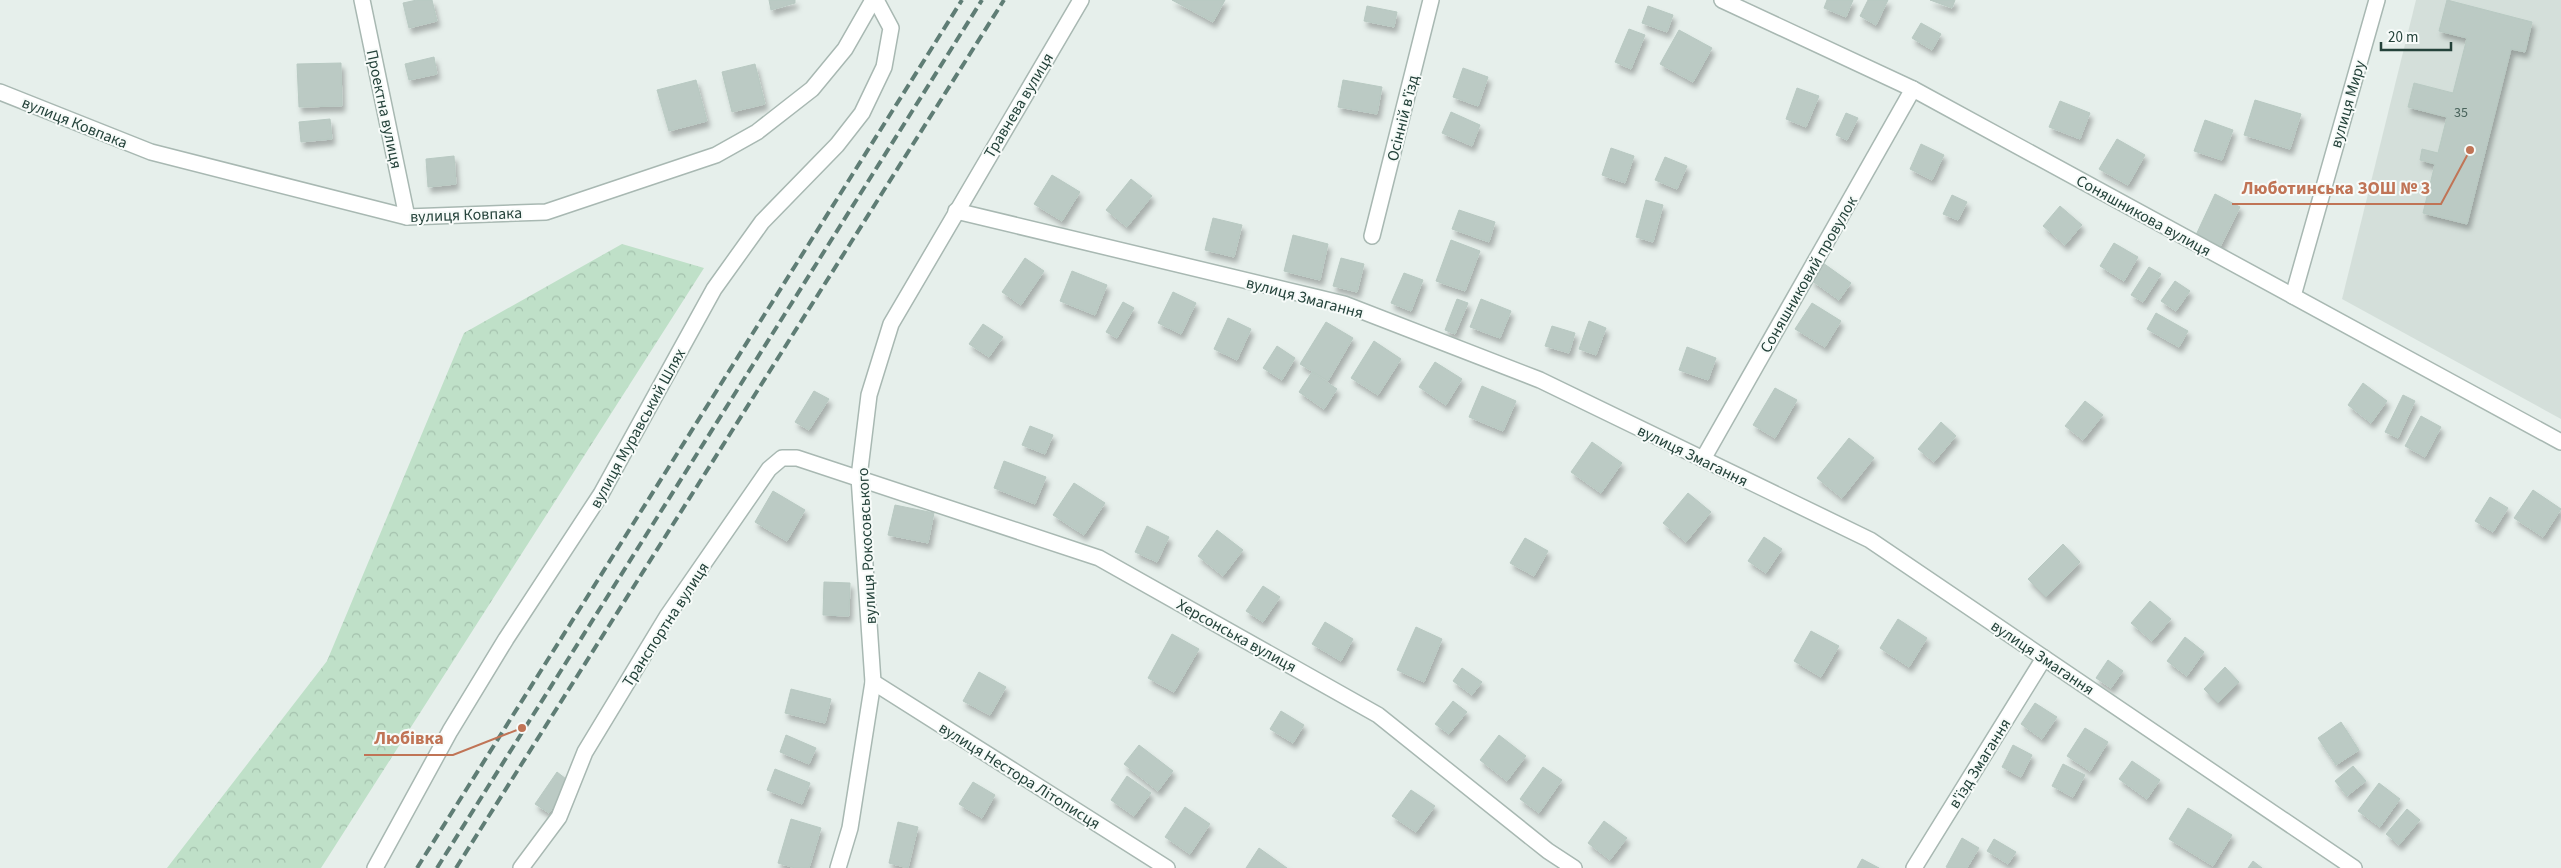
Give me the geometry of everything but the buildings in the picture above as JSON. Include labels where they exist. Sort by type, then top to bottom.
[{"type":"street","name":"Проектна вулиця","points":[[362,0],[407,217]]},
{"type":"street","name":"вулиця Ковпака","points":[[0,92],[151,152],[407,217],[546,212],[716,155],[757,132],[812,89],[845,49],[874,0]]},
{"type":"street","name":"вулиця Муравський Шлях","points":[[375,868],[450,731],[506,639],[601,494],[714,290],[762,222],[836,145],[862,113],[884,67],[891,28],[874,0]]},
{"type":"street","name":"Травнева вулиця","points":[[956,210],[1080,0]]},
{"type":"street","name":"Осінній в'їзд","points":[[1372,236],[1431,0]]},
{"type":"street","name":"Соняшникова вулиця","points":[[1722,0],[1913,89],[2561,442]]},
{"type":"street","name":"вулиця Миру","points":[[2293,296],[2377,0]]},
{"type":"street","name":"Соняшниковий провулок","points":[[1703,459],[1913,89]]},
{"type":"street","name":"вулиця Змагання","points":[[956,210],[1344,304],[1540,380],[1870,540],[2354,868]]},
{"type":"street","name":"вулиця Рокосовського","points":[[838,868],[850,828],[874,682],[859,477],[869,395],[891,324],[956,210]]},
{"type":"street","name":"Транспортна вулиця","points":[[520,868],[559,817],[585,752],[668,615],[769,469],[782,458],[797,458],[859,477]]},
{"type":"street","name":"Херсонська вулиця","points":[[859,477],[1099,558],[1378,715],[1548,851],[1574,868]]},
{"type":"street","name":"в'їзд Змагання","points":[[1914,868],[2044,658]]},
{"type":"street","name":"вулиця Нестора Літописця","points":[[874,682],[1167,868]]},
{"type":"shaded area","points":[[2416,0],[2561,0],[2561,419],[2342,299]]},
{"type":"green space","points":[[622,244],[704,268],[321,868],[167,868],[327,661],[464,333]]},
{"type":"railway","points":[[417,868],[962,0]]},
{"type":"railway","points":[[437,868],[982,0]]},
{"type":"railway","points":[[456,868],[1004,0]]},
{"type":"place","name":"Люботинська ЗОШ № 3","points":[[2470,150]]},
{"type":"place","name":"Любівка","points":[[522,728]]}]
